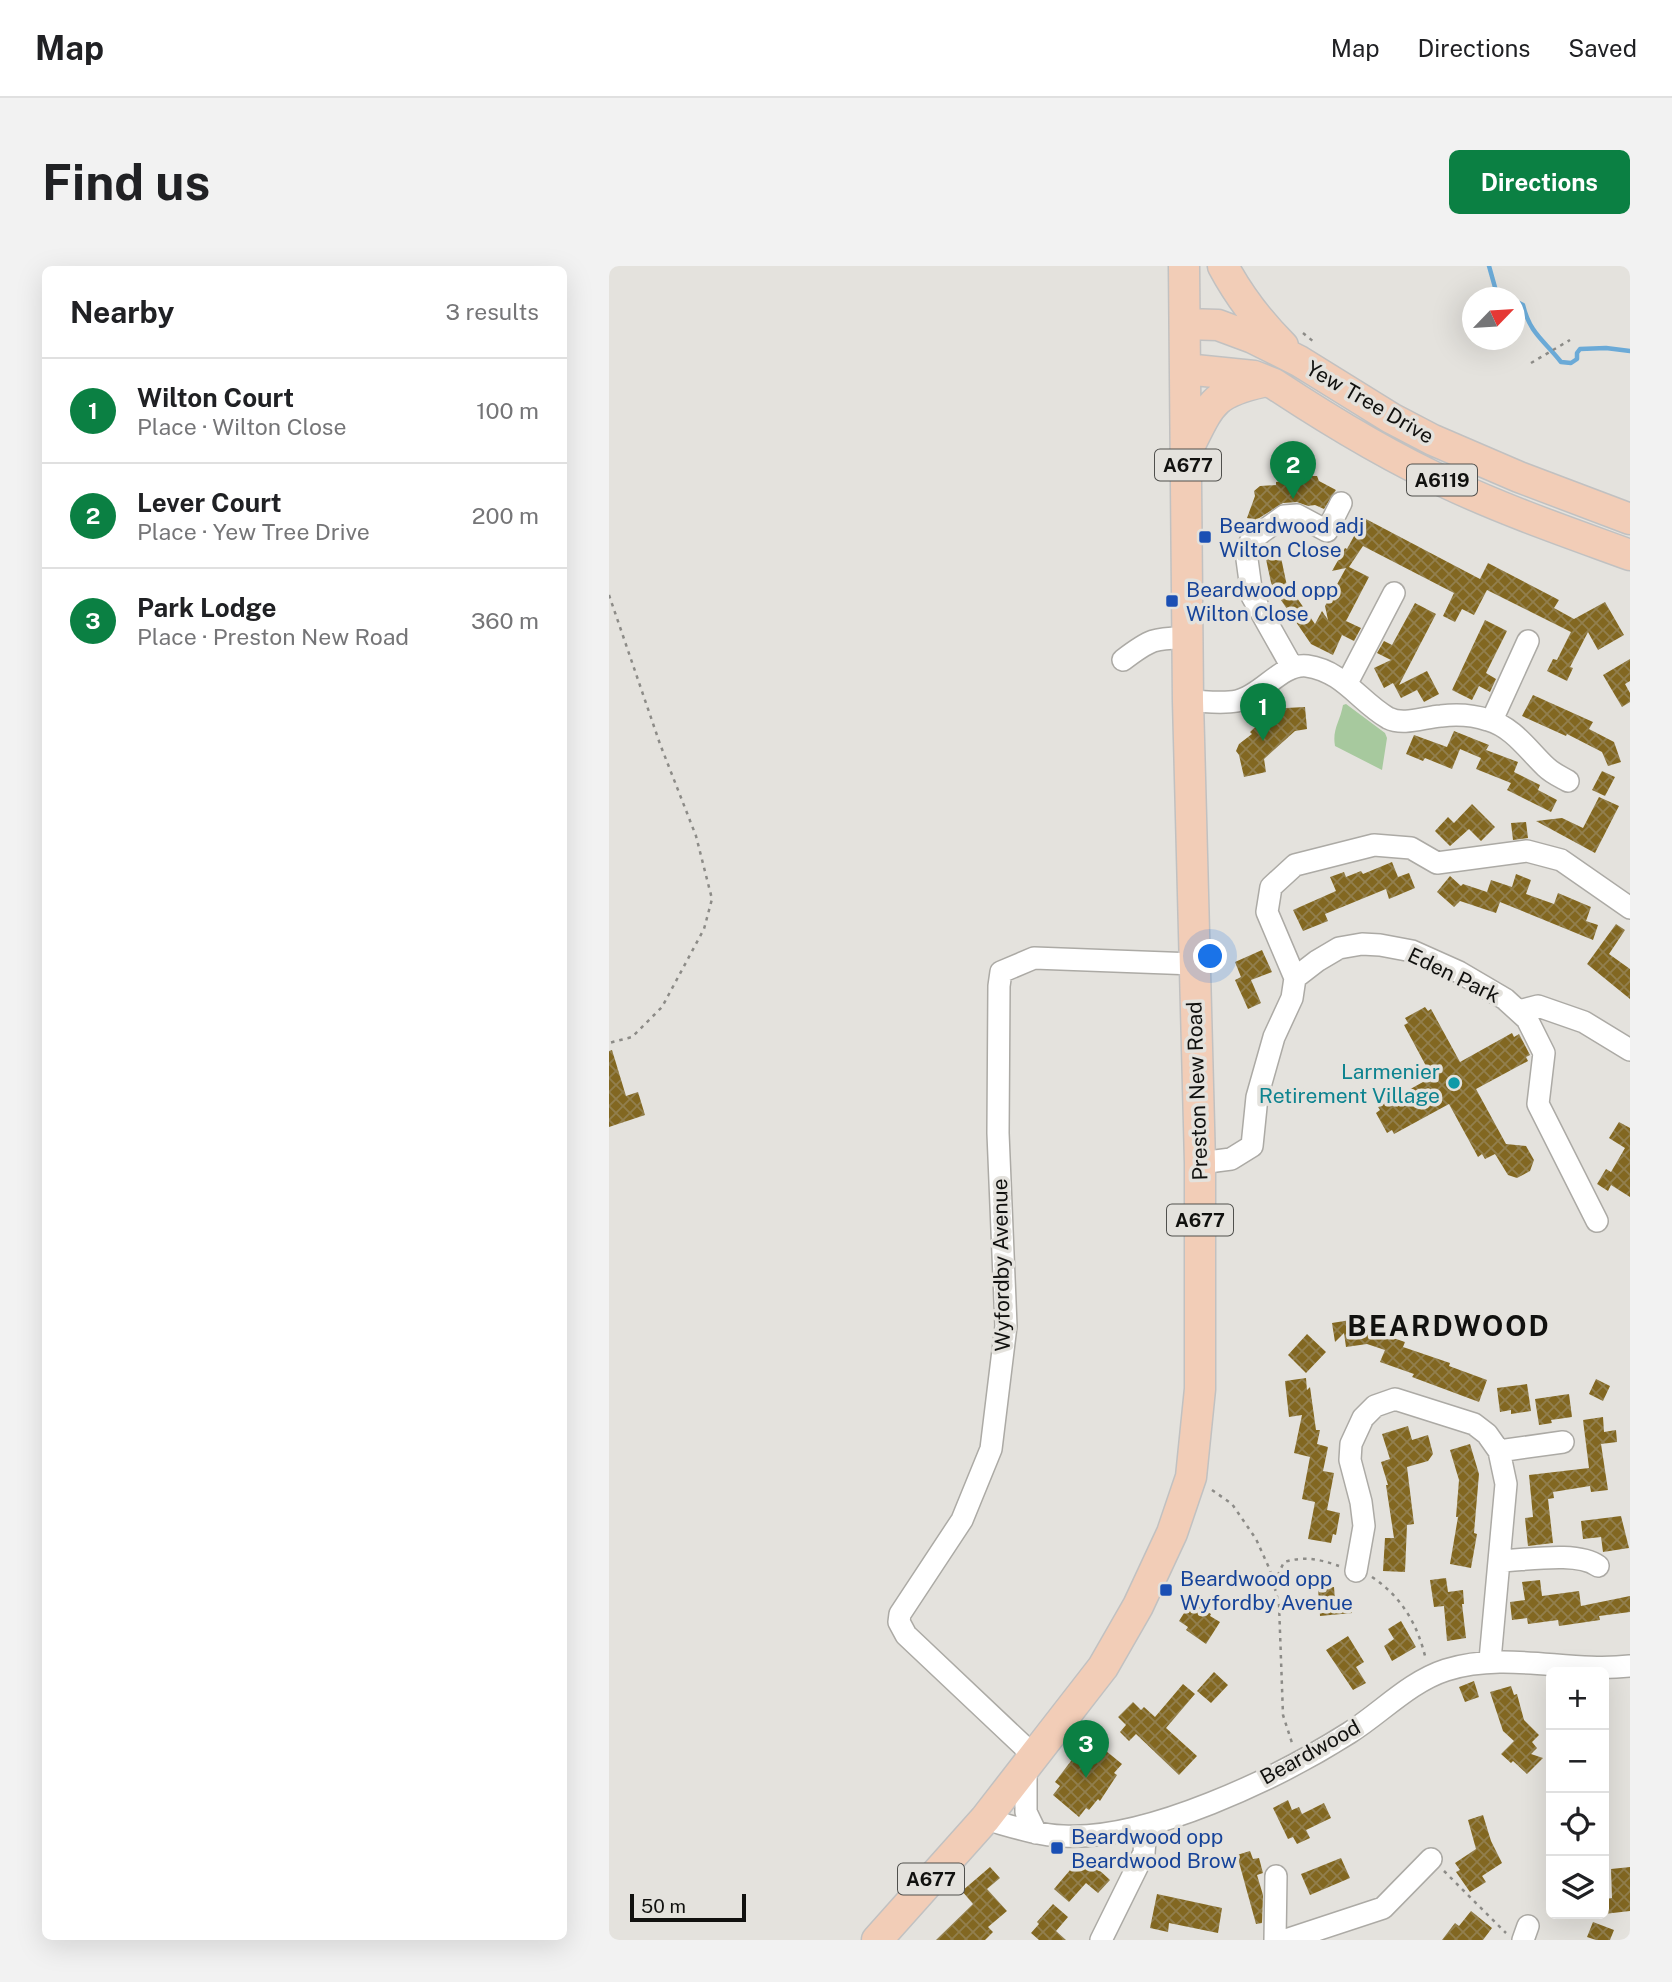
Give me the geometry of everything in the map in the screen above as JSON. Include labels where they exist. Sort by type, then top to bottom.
[{"type":"highway","name":"Preston New Road","points":[[877,1940],[985,1819],[1103,1667],[1138,1606],[1172,1533],[1191,1477],[1200,1389],[1200,1163],[1188,701],[1188,450],[1184,266]]},
{"type":"highway","name":"A6119","points":[[1223,266],[1260,322],[1308,353]]},
{"type":"highway","name":"Yew Tree Drive","points":[[1186,324],[1219,325],[1253,338],[1308,353],[1391,418],[1433,440],[1519,477],[1630,519]]},
{"type":"highway","name":"Yew Tree Drive","points":[[1185,369],[1254,376],[1266,381],[1390,454],[1451,485],[1562,531],[1630,555]]},
{"type":"highway","points":[[1188,450],[1215,402],[1228,391],[1266,381]]},
{"type":"street","points":[[1293,667],[1252,596],[1247,552],[1251,540],[1284,516],[1297,515],[1327,531],[1341,503]]},
{"type":"street","points":[[1347,684],[1394,593]]},
{"type":"street","points":[[1123,660],[1153,639],[1188,638]]},
{"type":"street","points":[[1492,720],[1528,640]]},
{"type":"street","points":[[1188,701],[1236,701],[1256,693],[1293,667],[1308,666],[1347,684],[1389,718],[1403,721],[1441,715],[1470,715],[1492,720],[1523,741],[1547,768],[1568,781]]},
{"type":"street","points":[[1200,1163],[1231,1159],[1252,1146],[1257,1097],[1274,1037],[1291,998],[1295,978],[1267,912],[1271,887],[1294,865],[1374,845],[1411,848],[1437,863],[1527,851],[1561,860],[1630,908]]},
{"type":"street","name":"Eden Park","points":[[1295,978],[1339,948],[1362,944],[1380,945],[1412,951],[1458,972],[1505,999],[1527,1019],[1544,1054],[1538,1104],[1597,1221]]},
{"type":"street","name":"Wyfordby Avenue","points":[[1029,1760],[906,1635],[899,1622],[899,1614],[962,1520],[991,1449],[1006,1326],[998,1133],[1001,972],[1034,958],[1193,964]]},
{"type":"street","points":[[1518,1011],[1538,1006],[1573,1018],[1630,1050]]},
{"type":"street","points":[[1356,1571],[1364,1526],[1350,1460],[1351,1444],[1363,1418],[1375,1406],[1395,1399],[1474,1424],[1487,1434],[1499,1451],[1506,1484],[1490,1660]]},
{"type":"street","points":[[1499,1451],[1563,1443]]},
{"type":"street","points":[[1501,1561],[1572,1558],[1590,1560],[1598,1566]]},
{"type":"street","name":"Beardwood","points":[[985,1819],[1036,1833],[1064,1836],[1095,1835],[1146,1825],[1217,1799],[1301,1761],[1352,1731],[1417,1683],[1446,1670],[1490,1660],[1580,1667]]},
{"type":"street","name":"Beardwood","points":[[1609,1668],[1630,1666]]},
{"type":"street","points":[[1029,1760],[1026,1812],[1036,1833]]},
{"type":"street","points":[[1101,1940],[1145,1853],[1146,1825]]},
{"type":"street","points":[[1286,1940],[1383,1908],[1431,1858]]},
{"type":"street","points":[[1275,1940],[1276,1876]]},
{"type":"path","points":[[1300,331],[1308,353]]},
{"type":"path","points":[[1531,363],[1570,340]]},
{"type":"path","points":[[609,595],[660,744],[696,836],[712,898],[704,929],[662,1007],[632,1037],[609,1043]]},
{"type":"path","points":[[1191,1477],[1232,1504],[1256,1539],[1271,1570],[1279,1604],[1283,1715],[1289,1739],[1301,1761]]},
{"type":"path","points":[[1274,1583],[1284,1562],[1300,1557],[1317,1559],[1374,1577],[1396,1598],[1413,1620],[1430,1677]]},
{"type":"path","points":[[1431,1858],[1473,1902],[1522,1935]]},
{"type":"green space","points":[[1346,704],[1385,733],[1387,738],[1382,770],[1335,746],[1335,730],[1343,705]]},
{"type":"building","points":[[1317,476],[1319,481],[1336,490],[1324,509],[1297,502],[1283,503],[1256,520],[1247,518],[1255,496],[1254,491],[1260,486],[1276,485],[1276,482]]},
{"type":"building","points":[[1364,518],[1480,579],[1488,563],[1559,600],[1554,608],[1574,619],[1605,602],[1624,635],[1598,650],[1588,632],[1570,667],[1573,668],[1567,681],[1547,671],[1553,659],[1557,660],[1571,632],[1487,590],[1474,615],[1462,609],[1455,622],[1443,616],[1454,593],[1363,546],[1349,567],[1369,577],[1346,621],[1361,628],[1354,641],[1342,635],[1333,655],[1311,644],[1272,587],[1264,550],[1279,548],[1287,586],[1315,624],[1322,611],[1328,620],[1325,606],[1346,568],[1332,571]]},
{"type":"building","points":[[1415,603],[1436,614],[1399,685],[1427,671],[1439,694],[1424,702],[1417,690],[1401,698],[1393,683],[1384,688],[1374,668],[1391,660],[1377,653],[1384,641],[1392,645]]},
{"type":"building","points":[[1485,620],[1507,631],[1486,673],[1496,679],[1490,692],[1479,686],[1472,700],[1452,690]]},
{"type":"building","points":[[1630,659],[1630,681],[1625,684],[1630,693],[1630,702],[1622,707],[1603,675]]},
{"type":"building","points":[[1533,695],[1593,722],[1589,729],[1614,742],[1621,762],[1608,766],[1602,752],[1522,716]]},
{"type":"building","points":[[1305,707],[1307,729],[1295,731],[1264,759],[1266,772],[1244,777],[1236,751],[1239,744],[1252,734],[1250,732],[1275,708]]},
{"type":"building","points":[[1454,731],[1489,745],[1486,750],[1518,762],[1514,772],[1540,785],[1538,790],[1557,800],[1551,812],[1507,790],[1511,783],[1476,769],[1481,758],[1460,749],[1452,769],[1406,754],[1414,735],[1447,747]]},
{"type":"building","points":[[1602,771],[1615,777],[1605,796],[1592,790]]},
{"type":"building","points":[[1599,797],[1619,806],[1595,853],[1536,821],[1562,818],[1583,828]]},
{"type":"building","points":[[1472,804],[1495,827],[1481,841],[1469,829],[1450,846],[1435,831],[1448,817],[1454,823]]},
{"type":"building","points":[[1526,822],[1528,838],[1513,840],[1511,823]]},
{"type":"building","points":[[1392,862],[1398,877],[1409,873],[1415,888],[1389,899],[1386,889],[1325,914],[1328,921],[1303,931],[1293,910],[1336,891],[1330,877],[1344,872],[1346,877],[1361,871],[1363,874]]},
{"type":"building","points":[[1516,874],[1531,880],[1526,894],[1554,904],[1558,893],[1591,907],[1586,921],[1598,925],[1593,940],[1500,902],[1496,913],[1460,901],[1454,907],[1437,892],[1450,876],[1461,886],[1463,884],[1487,892],[1491,880],[1512,887]]},
{"type":"building","points":[[1616,924],[1625,930],[1609,954],[1630,969],[1630,999],[1587,964]]},
{"type":"building","points":[[1262,950],[1272,972],[1251,980],[1261,1003],[1248,1009],[1235,980],[1241,977],[1235,962]]},
{"type":"building","name":"Larmenier Retirement Village","points":[[1425,1007],[1428,1011],[1431,1009],[1460,1062],[1512,1033],[1514,1037],[1519,1034],[1530,1055],[1526,1057],[1528,1061],[1476,1089],[1506,1144],[1526,1146],[1534,1160],[1530,1171],[1517,1178],[1508,1175],[1495,1154],[1485,1159],[1482,1154],[1478,1157],[1449,1104],[1394,1134],[1392,1130],[1387,1133],[1376,1113],[1380,1110],[1378,1107],[1432,1077],[1404,1025],[1408,1023],[1405,1018]]},
{"type":"building","points":[[612,1050],[626,1096],[638,1092],[645,1115],[609,1127],[609,1051]]},
{"type":"building","points":[[1619,1122],[1630,1128],[1630,1197],[1611,1185],[1608,1191],[1597,1184],[1606,1169],[1611,1172],[1625,1148],[1609,1138]]},
{"type":"building","points":[[1363,1318],[1364,1328],[1405,1342],[1403,1347],[1450,1363],[1449,1366],[1487,1380],[1479,1402],[1380,1362],[1385,1350],[1367,1344],[1346,1347],[1344,1333],[1335,1342],[1332,1323]]},
{"type":"building","points":[[1307,1334],[1326,1352],[1306,1373],[1288,1355]]},
{"type":"building","points":[[1306,1378],[1307,1390],[1310,1387],[1316,1430],[1320,1430],[1317,1444],[1328,1447],[1323,1471],[1334,1473],[1327,1510],[1340,1513],[1336,1535],[1333,1534],[1331,1543],[1308,1539],[1315,1502],[1302,1499],[1310,1457],[1294,1453],[1302,1415],[1289,1417],[1285,1381]]},
{"type":"building","points":[[1596,1379],[1610,1386],[1603,1401],[1589,1394]]},
{"type":"building","points":[[1527,1384],[1531,1411],[1511,1414],[1511,1410],[1500,1412],[1497,1388]]},
{"type":"building","points":[[1569,1394],[1572,1417],[1539,1425],[1535,1399]]},
{"type":"building","points":[[1603,1417],[1604,1432],[1616,1430],[1617,1442],[1601,1444],[1608,1490],[1591,1492],[1590,1486],[1553,1492],[1554,1498],[1548,1499],[1553,1543],[1528,1546],[1525,1518],[1533,1517],[1529,1475],[1589,1468],[1583,1420]]},
{"type":"building","points":[[1408,1426],[1412,1440],[1428,1435],[1433,1454],[1428,1461],[1407,1467],[1414,1524],[1407,1525],[1405,1572],[1383,1571],[1385,1538],[1394,1538],[1388,1485],[1381,1462],[1390,1459],[1382,1434]]},
{"type":"building","points":[[1470,1444],[1479,1474],[1474,1533],[1477,1534],[1471,1568],[1450,1564],[1458,1517],[1459,1480],[1450,1450]]},
{"type":"building","points":[[1621,1516],[1629,1548],[1603,1552],[1601,1537],[1583,1539],[1581,1521]]},
{"type":"building","points":[[1446,1578],[1448,1592],[1463,1590],[1466,1638],[1447,1641],[1444,1606],[1434,1607],[1430,1580]]},
{"type":"building","points":[[1540,1580],[1542,1596],[1579,1591],[1581,1606],[1630,1596],[1630,1612],[1559,1626],[1558,1620],[1528,1624],[1527,1618],[1512,1620],[1510,1602],[1525,1600],[1522,1582]]},
{"type":"building","points":[[1334,1587],[1335,1600],[1351,1599],[1352,1613],[1320,1616],[1318,1588]]},
{"type":"building","points":[[1191,1602],[1220,1622],[1206,1644],[1186,1630],[1188,1627],[1179,1621]]},
{"type":"building","points":[[1401,1621],[1416,1647],[1392,1661],[1384,1646],[1394,1639],[1388,1629]]},
{"type":"building","points":[[1348,1636],[1364,1662],[1356,1667],[1366,1683],[1353,1690],[1326,1650]]},
{"type":"building","points":[[1214,1672],[1228,1685],[1211,1703],[1197,1691]]},
{"type":"building","points":[[1474,1681],[1479,1697],[1465,1702],[1459,1687]]},
{"type":"building","points":[[1183,1684],[1195,1694],[1166,1728],[1197,1756],[1179,1775],[1136,1734],[1129,1741],[1120,1732],[1126,1725],[1118,1717],[1133,1702],[1141,1710],[1144,1707],[1155,1717]]},
{"type":"building","points":[[1511,1686],[1514,1695],[1517,1694],[1524,1720],[1539,1735],[1532,1742],[1537,1748],[1531,1754],[1543,1758],[1527,1774],[1501,1754],[1514,1741],[1503,1731],[1490,1692]]},
{"type":"building","points":[[1095,1742],[1122,1764],[1114,1773],[1117,1775],[1100,1801],[1098,1799],[1089,1810],[1086,1808],[1079,1817],[1053,1795],[1060,1786],[1055,1782],[1074,1757],[1077,1760]]},
{"type":"building","points":[[1288,1800],[1292,1810],[1299,1807],[1302,1814],[1324,1803],[1331,1818],[1306,1830],[1310,1838],[1297,1844],[1293,1837],[1288,1839],[1273,1808]]},
{"type":"building","points":[[1483,1815],[1491,1841],[1502,1863],[1482,1876],[1486,1882],[1470,1892],[1456,1872],[1460,1870],[1455,1863],[1476,1849],[1468,1820]]},
{"type":"building","points":[[1250,1851],[1253,1859],[1259,1858],[1263,1873],[1257,1875],[1263,1895],[1262,1923],[1256,1924],[1237,1855]]},
{"type":"building","points":[[1085,1857],[1110,1880],[1098,1893],[1086,1883],[1069,1902],[1054,1889],[1076,1863],[1078,1865]]},
{"type":"building","points":[[1341,1858],[1350,1878],[1310,1895],[1301,1874]]},
{"type":"building","points":[[990,1867],[1000,1878],[987,1889],[1007,1911],[988,1927],[993,1932],[985,1940],[936,1940],[973,1904],[962,1891]]},
{"type":"building","points":[[1630,1867],[1630,1911],[1609,1913],[1609,1898],[1612,1898],[1611,1869]]},
{"type":"building","points":[[1157,1894],[1222,1908],[1218,1933],[1169,1923],[1168,1932],[1150,1928]]},
{"type":"building","points":[[1053,1904],[1068,1917],[1056,1931],[1066,1940],[1039,1940],[1031,1933]]},
{"type":"building","points":[[1471,1911],[1492,1928],[1483,1940],[1442,1940],[1455,1923],[1459,1926]]},
{"type":"building","points":[[1593,1922],[1614,1930],[1610,1940],[1587,1937]]},
{"type":"waterway","points":[[1489,266],[1495,287]]},
{"type":"waterway","points":[[1525,312],[1534,330],[1561,362],[1571,363],[1577,359],[1580,349],[1630,351]]},
{"type":"place","name":"Lever Court","points":[[1293,499]]},
{"type":"place","name":"Beardwood adj Wilton Close","points":[[1205,537]]},
{"type":"place","name":"Beardwood opp Wilton Close","points":[[1172,601]]},
{"type":"place","name":"Wilton Court","points":[[1263,741]]},
{"type":"place","name":"Larmenier Retirement Village","points":[[1454,1083]]},
{"type":"place","name":"Beardwood opp Wyfordby Avenue","points":[[1166,1590]]},
{"type":"place","name":"Park Lodge","points":[[1086,1778]]},
{"type":"place","name":"Beardwood opp Beardwood Brow","points":[[1057,1848]]},
{"type":"district","name":"BEARDWOOD","points":[[1449,1325]]}]
